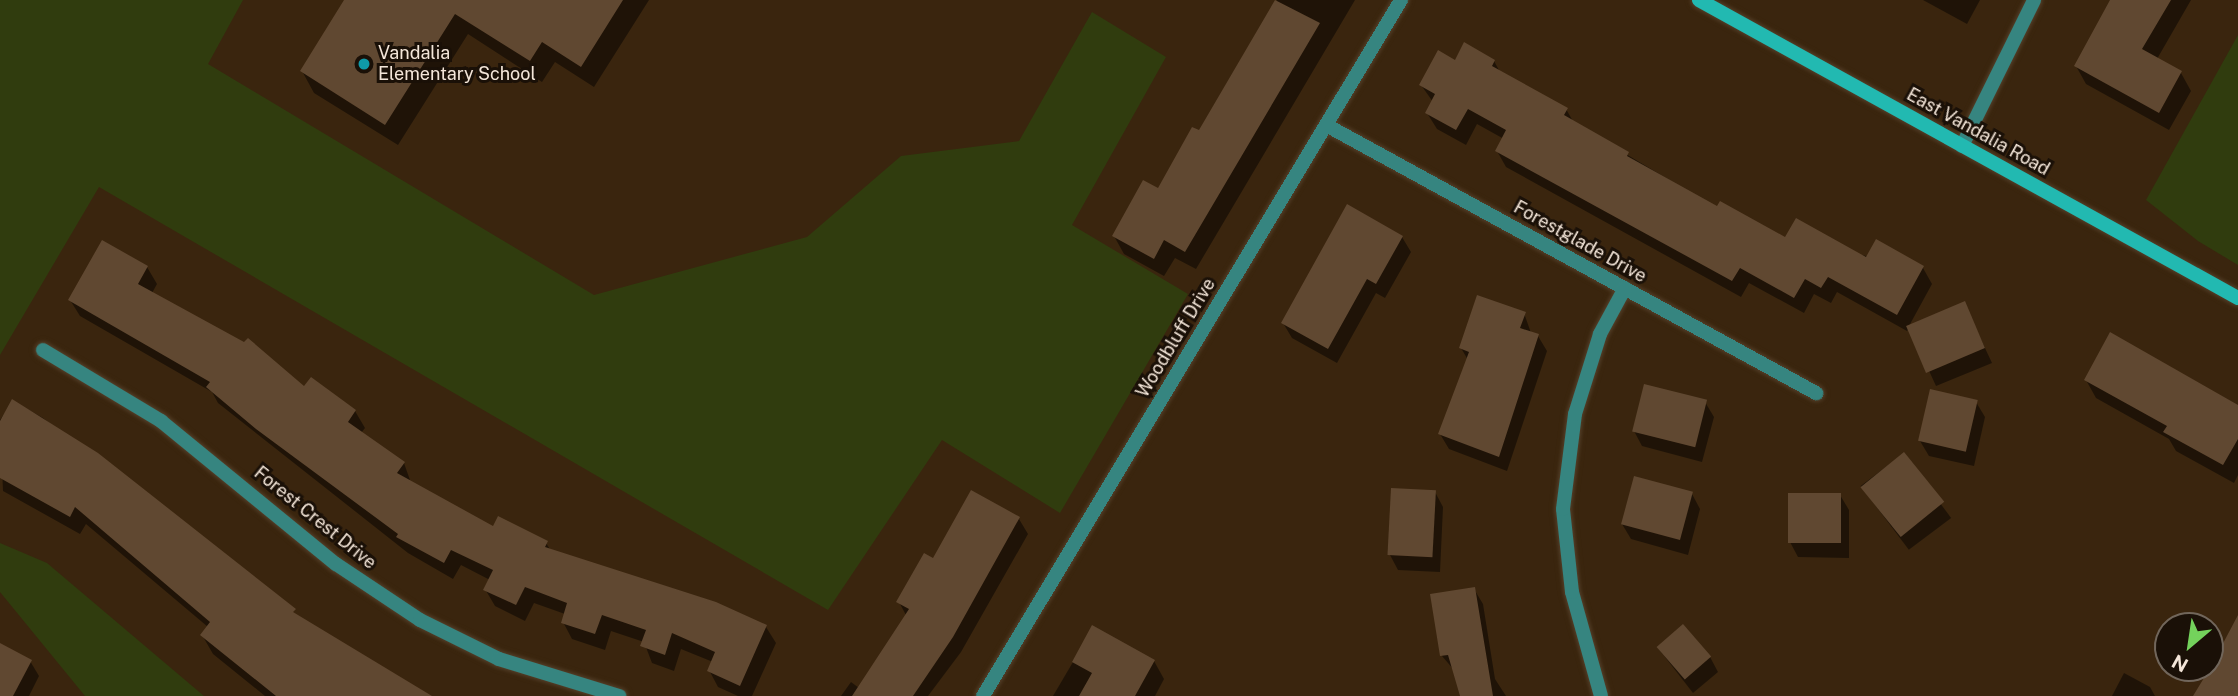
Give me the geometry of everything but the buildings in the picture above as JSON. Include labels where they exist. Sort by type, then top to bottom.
[{"type":"street","name":"Woodbluff Drive","points":[[983,696],[1401,0]]},
{"type":"street","name":"East Vandalia Road","points":[[1699,0],[2238,298]]},
{"type":"street","points":[[1962,146],[2034,0]]},
{"type":"street","name":"Forestglade Drive","points":[[1326,125],[1816,393]]},
{"type":"street","points":[[1601,696],[1572,592],[1563,509],[1575,414],[1600,334],[1625,288]]},
{"type":"street","name":"Forest Crest Drive","points":[[43,350],[161,421],[336,564],[420,620],[499,659],[619,696]]},
{"type":"green space","points":[[0,0],[243,0],[208,64],[594,295],[807,237],[901,156],[1019,141],[1092,12],[1166,57],[1072,225],[1188,294],[1060,513],[942,440],[828,610],[99,187],[0,355]]},
{"type":"green space","points":[[2238,35],[2238,265],[2198,241],[2146,200]]},
{"type":"green space","points":[[0,543],[47,563],[204,696],[85,696],[0,592]]},
{"type":"place","name":"Vandalia Elementary School","points":[[364,64]]}]
